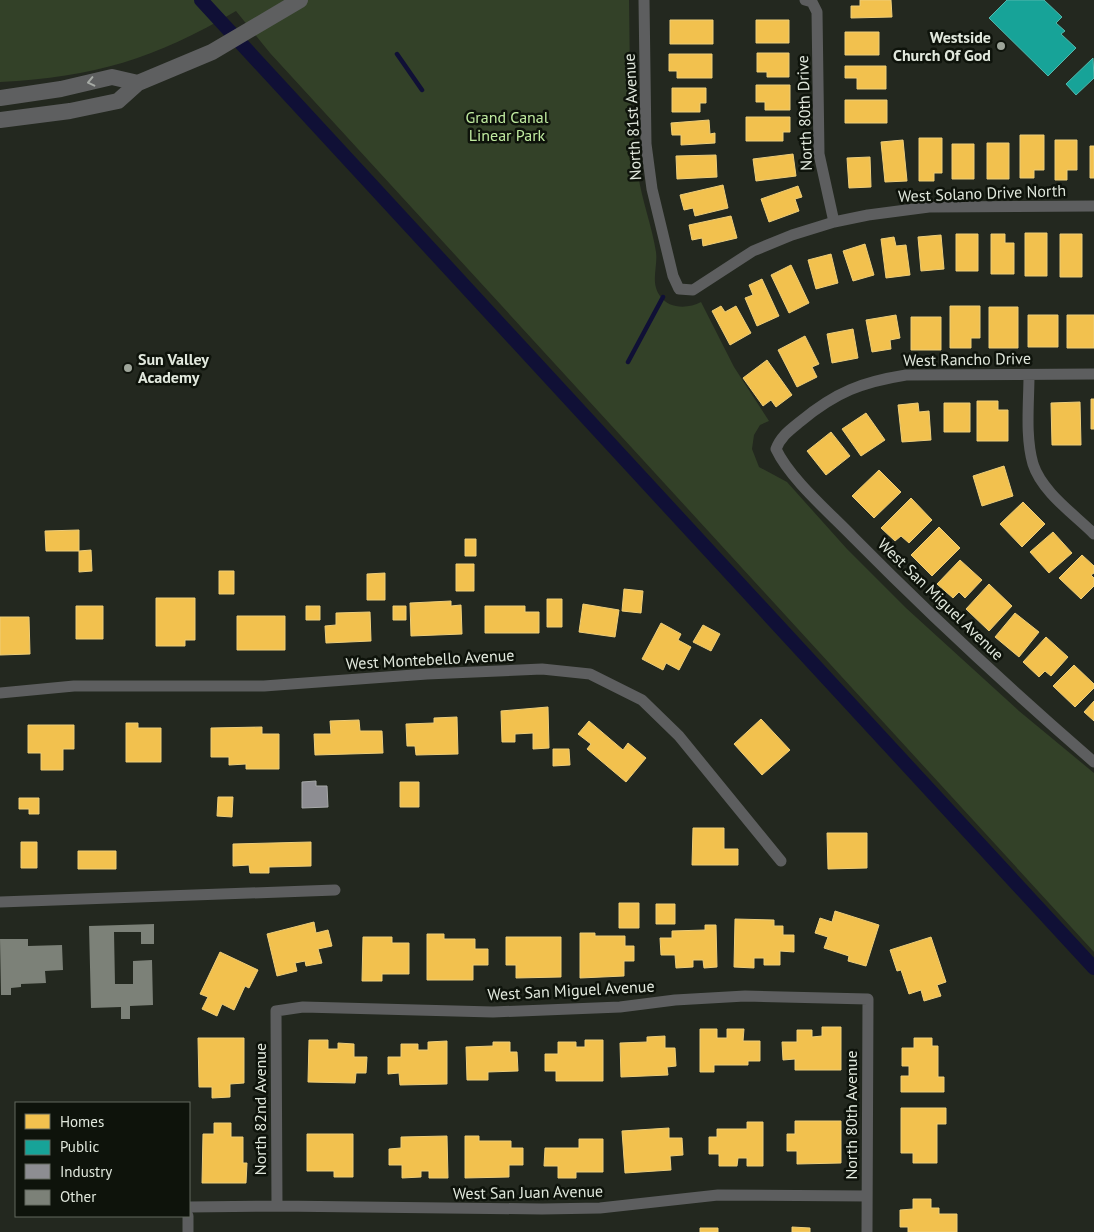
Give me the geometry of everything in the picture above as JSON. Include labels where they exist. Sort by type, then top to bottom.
[{"type":"main road","points":[[0,120],[70,111],[118,101],[138,82],[187,64],[244,35],[300,0]]},
{"type":"main road","points":[[0,98],[61,89],[112,77],[138,82]]},
{"type":"street","name":"North 81st Avenue","points":[[644,0],[646,144],[652,189],[673,276],[679,289]]},
{"type":"street","name":"North 80th Drive","points":[[808,1],[817,12],[819,154],[834,222]]},
{"type":"street","name":"West Solano Drive North","points":[[679,289],[693,290],[754,251],[834,222],[929,207],[1094,206]]},
{"type":"street","points":[[1029,374],[1029,438],[1034,465],[1049,490],[1094,534]]},
{"type":"street","name":"West Rancho Drive","points":[[776,449],[780,438],[819,406],[837,394],[858,385],[906,375],[1094,374]]},
{"type":"street","name":"West San Miguel Avenue","points":[[776,449],[785,464],[817,500],[917,602],[1094,762]]},
{"type":"street","name":"West Montebello Avenue","points":[[0,693],[74,686],[264,686],[418,674],[542,669],[590,674],[642,700],[679,736],[781,861]]},
{"type":"street","points":[[0,902],[335,890]]},
{"type":"street","name":"West San Miguel Avenue","points":[[276,1012],[303,1007],[493,1012],[620,1007],[675,1000],[745,996],[868,999]]},
{"type":"street","name":"North 80th Avenue","points":[[867,1232],[868,999]]},
{"type":"street","name":"North 82nd Avenue","points":[[276,1012],[277,1206]]},
{"type":"street","name":"West San Juan Avenue","points":[[190,1207],[542,1209],[600,1208],[718,1195],[867,1196]]},
{"type":"street","points":[[188,1217],[188,1232]]},
{"type":"green space","name":"Grand Canal Linear Park","points":[[0,0],[629,0],[630,87],[635,153],[640,184],[656,252],[655,285],[657,291],[664,300],[674,305],[685,307],[701,302],[734,367],[769,421],[760,425],[754,435],[752,449],[759,467],[787,482],[847,549],[906,608],[1019,711],[1094,773],[1094,952],[270,53],[236,11],[178,42],[123,63],[65,76],[0,82]]},
{"type":"building: Homes","points":[[860,0],[891,0],[892,17],[851,18],[851,6],[860,6]]},
{"type":"building: Homes","points":[[670,20],[713,20],[713,44],[670,44]]},
{"type":"building: Homes","points":[[756,20],[789,20],[789,43],[756,43]]},
{"type":"building: Homes","points":[[845,32],[879,32],[879,55],[845,55]]},
{"type":"building: Homes","points":[[757,53],[789,53],[789,77],[767,77],[767,72],[757,72]]},
{"type":"building: Homes","points":[[669,54],[712,54],[712,78],[677,78],[677,71],[669,71]]},
{"type":"building: Homes","points":[[845,66],[886,66],[886,89],[857,89],[857,78],[845,78]]},
{"type":"building: Homes","points":[[756,85],[790,85],[790,110],[765,110],[765,102],[756,102]]},
{"type":"building: Homes","points":[[672,88],[706,88],[706,103],[700,103],[700,112],[672,112]]},
{"type":"building: Homes","points":[[845,100],[887,100],[887,123],[845,123]]},
{"type":"building: Homes","points":[[746,117],[790,117],[790,132],[783,132],[783,141],[746,141]]},
{"type":"building: Homes","points":[[709,120],[710,134],[715,133],[715,143],[681,145],[681,135],[672,135],[671,123]]},
{"type":"building: Homes","points":[[1020,135],[1044,135],[1044,170],[1034,170],[1034,178],[1020,178]]},
{"type":"building: Homes","points":[[919,138],[942,138],[942,173],[934,173],[934,181],[919,181]]},
{"type":"building: Homes","points":[[903,140],[907,181],[885,182],[881,142]]},
{"type":"building: Homes","points":[[1055,140],[1077,140],[1077,170],[1067,170],[1067,180],[1055,180]]},
{"type":"building: Homes","points":[[987,143],[1009,143],[1009,179],[987,179]]},
{"type":"building: Homes","points":[[952,144],[974,144],[974,179],[952,179]]},
{"type":"building: Homes","points":[[1090,146],[1094,146],[1094,178],[1090,178]]},
{"type":"building: Homes","points":[[793,154],[796,176],[756,181],[753,159]]},
{"type":"building: Homes","points":[[716,155],[717,177],[677,179],[676,156]]},
{"type":"building: Homes","points":[[870,157],[871,187],[849,188],[847,158]]},
{"type":"building: Homes","points":[[723,185],[728,208],[695,216],[693,208],[684,210],[680,195]]},
{"type":"building: Homes","points":[[798,186],[802,197],[795,199],[799,211],[769,222],[761,199]]},
{"type":"building: Homes","points":[[731,216],[737,238],[703,246],[702,238],[692,240],[689,225]]},
{"type":"building: Homes","points":[[1025,233],[1047,233],[1047,276],[1025,276]]},
{"type":"building: Homes","points":[[956,234],[978,234],[978,271],[956,271]]},
{"type":"building: Homes","points":[[991,234],[1005,234],[1005,243],[1014,243],[1014,274],[991,274]]},
{"type":"building: Homes","points":[[1060,234],[1082,234],[1082,277],[1060,277]]},
{"type":"building: Homes","points":[[941,235],[944,269],[921,271],[918,237]]},
{"type":"building: Homes","points":[[894,237],[896,246],[906,245],[910,275],[886,278],[881,239]]},
{"type":"building: Homes","points":[[865,244],[874,275],[853,281],[843,251]]},
{"type":"building: Homes","points":[[831,254],[838,283],[816,289],[808,260]]},
{"type":"building: Homes","points":[[791,265],[809,303],[789,313],[771,275]]},
{"type":"building: Homes","points":[[762,279],[779,316],[757,326],[745,298],[753,295],[749,285]]},
{"type":"building: Homes","points":[[721,306],[725,312],[736,306],[751,333],[730,345],[712,311]]},
{"type":"building: Homes","points":[[950,306],[980,306],[980,338],[971,338],[971,348],[950,348]]},
{"type":"building: Homes","points":[[989,307],[1018,307],[1018,348],[989,348]]},
{"type":"building: Homes","points":[[896,315],[900,338],[890,340],[891,349],[872,352],[866,320]]},
{"type":"building: Homes","points":[[1028,315],[1058,315],[1058,347],[1028,347]]},
{"type":"building: Homes","points":[[1067,315],[1094,315],[1094,348],[1067,348]]},
{"type":"building: Homes","points":[[911,317],[941,317],[941,350],[911,350]]},
{"type":"building: Homes","points":[[853,329],[858,358],[832,363],[827,334]]},
{"type":"building: Homes","points":[[805,336],[819,364],[812,367],[817,377],[797,387],[778,350]]},
{"type":"building: Homes","points":[[767,360],[792,395],[776,407],[771,400],[763,406],[743,378]]},
{"type":"building: Homes","points":[[1091,399],[1094,399],[1094,429],[1091,429]]},
{"type":"building: Homes","points":[[977,401],[998,401],[998,410],[1008,410],[1008,441],[977,441]]},
{"type":"building: Homes","points":[[1080,402],[1081,445],[1052,445],[1051,403]]},
{"type":"building: Homes","points":[[918,403],[919,412],[929,411],[931,440],[902,442],[898,405]]},
{"type":"building: Homes","points":[[944,403],[970,403],[970,432],[944,432]]},
{"type":"building: Homes","points":[[866,413],[885,440],[861,456],[842,429]]},
{"type":"building: Homes","points":[[831,432],[850,456],[826,475],[807,451]]},
{"type":"building: Homes","points":[[1004,466],[1013,496],[982,506],[973,476]]},
{"type":"building: Homes","points":[[879,470],[901,492],[874,518],[852,496]]},
{"type":"building: Homes","points":[[911,498],[932,520],[909,543],[901,536],[895,541],[881,528]]},
{"type":"building: Homes","points":[[1023,502],[1045,524],[1022,547],[1000,524]]},
{"type":"building: Homes","points":[[939,527],[960,548],[932,576],[911,555]]},
{"type":"building: Homes","points":[[79,530],[79,551],[46,551],[45,531]]},
{"type":"building: Homes","points":[[1053,532],[1072,553],[1049,573],[1030,552]]},
{"type":"building: Homes","points":[[465,539],[476,539],[476,556],[465,556]]},
{"type":"building: Homes","points":[[91,550],[92,571],[79,572],[79,551]]},
{"type":"building: Homes","points":[[1082,555],[1094,566],[1094,573],[1091,575],[1094,578],[1094,586],[1081,599],[1059,578]]},
{"type":"building: Homes","points":[[960,560],[982,580],[965,598],[959,592],[953,598],[937,584]]},
{"type":"building: Homes","points":[[456,564],[474,564],[474,591],[456,591]]},
{"type":"building: Homes","points":[[219,571],[234,571],[234,594],[219,594]]},
{"type":"building: Homes","points":[[385,573],[385,600],[367,600],[367,574]]},
{"type":"building: Homes","points":[[989,584],[1012,606],[989,631],[966,609]]},
{"type":"building: Homes","points":[[624,589],[643,591],[641,613],[622,611]]},
{"type":"building: Homes","points":[[156,598],[195,598],[195,640],[185,640],[185,646],[156,646]]},
{"type":"building: Homes","points":[[547,599],[562,599],[562,627],[547,627]]},
{"type":"building: Homes","points":[[451,601],[451,606],[461,605],[462,634],[411,636],[410,603]]},
{"type":"building: Homes","points":[[583,604],[619,610],[615,637],[579,632]]},
{"type":"building: Homes","points":[[76,606],[103,606],[103,639],[76,639]]},
{"type":"building: Homes","points":[[306,606],[320,606],[320,620],[306,620]]},
{"type":"building: Homes","points":[[393,606],[406,606],[406,620],[393,620]]},
{"type":"building: Homes","points":[[485,606],[525,606],[525,612],[539,612],[539,633],[485,633]]},
{"type":"building: Homes","points":[[370,612],[371,641],[326,643],[325,626],[336,625],[336,613]]},
{"type":"building: Homes","points":[[1015,613],[1039,632],[1019,657],[995,637]]},
{"type":"building: Homes","points":[[237,616],[285,616],[285,650],[237,650]]},
{"type":"building: Homes","points":[[0,617],[29,617],[30,654],[0,655]]},
{"type":"building: Homes","points":[[661,623],[681,634],[678,640],[691,647],[679,670],[666,663],[663,670],[642,659]]},
{"type":"building: Homes","points":[[703,625],[720,634],[711,651],[693,642]]},
{"type":"building: Homes","points":[[1046,637],[1068,657],[1051,676],[1045,671],[1039,677],[1023,662]]},
{"type":"building: Homes","points":[[1074,665],[1094,684],[1094,688],[1075,707],[1053,686]]},
{"type":"building: Homes","points":[[1094,701],[1094,721],[1084,712]]},
{"type":"building: Homes","points":[[548,707],[549,748],[533,749],[533,733],[515,734],[515,742],[502,742],[501,711]]},
{"type":"building: Homes","points":[[457,717],[458,754],[416,755],[415,746],[407,746],[406,724],[434,723],[434,718]]},
{"type":"building: Homes","points":[[761,719],[790,750],[762,775],[734,744]]},
{"type":"building: Homes","points":[[359,720],[360,731],[382,731],[383,753],[315,755],[314,734],[331,734],[330,721]]},
{"type":"building: Homes","points":[[589,721],[623,750],[628,743],[646,758],[626,782],[587,749],[591,744],[578,734]]},
{"type":"building: Homes","points":[[126,723],[138,723],[138,728],[161,728],[161,762],[126,762]]},
{"type":"building: Homes","points":[[28,725],[74,725],[74,749],[63,749],[63,770],[41,770],[41,753],[28,753]]},
{"type":"building: Homes","points":[[262,727],[262,734],[279,734],[279,769],[246,769],[246,764],[229,765],[229,757],[211,757],[211,728]]},
{"type":"building: Homes","points":[[553,749],[569,749],[570,765],[553,766]]},
{"type":"building: Homes","points":[[400,782],[419,782],[419,807],[400,807]]},
{"type":"building: Homes","points":[[218,797],[233,797],[232,817],[217,816]]},
{"type":"building: Homes","points":[[19,798],[39,798],[39,814],[29,814],[29,809],[19,809]]},
{"type":"building: Homes","points":[[693,828],[724,828],[724,849],[738,849],[738,865],[692,865]]},
{"type":"building: Homes","points":[[827,833],[867,833],[867,868],[828,869]]},
{"type":"building: Homes","points":[[21,842],[37,842],[37,868],[21,868]]},
{"type":"building: Homes","points":[[311,842],[311,866],[269,867],[269,873],[250,873],[249,865],[233,866],[233,844]]},
{"type":"building: Homes","points":[[78,851],[116,851],[116,869],[78,869]]},
{"type":"building: Homes","points":[[619,903],[639,903],[639,928],[619,928]]},
{"type":"building: Homes","points":[[656,904],[675,904],[675,924],[656,924]]},
{"type":"building: Homes","points":[[835,911],[879,925],[866,966],[848,961],[849,956],[824,948],[828,937],[815,933],[820,918],[832,922]]},
{"type":"building: Homes","points":[[735,919],[774,920],[774,926],[783,926],[783,935],[794,935],[794,952],[780,951],[780,965],[764,965],[764,958],[754,958],[754,968],[734,967]]},
{"type":"building: Homes","points":[[314,922],[316,933],[328,930],[332,946],[318,949],[322,963],[306,966],[305,961],[295,963],[297,971],[277,976],[267,934]]},
{"type":"building: Homes","points":[[705,925],[716,925],[717,967],[704,968],[703,960],[693,960],[693,967],[676,968],[675,955],[661,955],[660,938],[672,938],[672,931],[705,930]]},
{"type":"building: Homes","points":[[580,933],[595,933],[595,936],[625,936],[625,946],[634,946],[634,961],[624,961],[624,976],[580,978]]},
{"type":"building: Homes","points":[[427,934],[444,934],[444,939],[475,939],[475,949],[488,949],[488,965],[473,965],[473,980],[427,980]]},
{"type":"building: Homes","points":[[363,937],[392,937],[392,943],[409,943],[409,974],[382,974],[382,981],[362,981]]},
{"type":"building: Homes","points":[[506,937],[561,937],[561,977],[516,978],[516,965],[506,965]]},
{"type":"building: Homes","points":[[931,937],[946,982],[937,985],[941,996],[924,1001],[921,990],[909,994],[901,970],[897,971],[890,950]]},
{"type":"building: Homes","points":[[220,952],[258,970],[249,988],[245,986],[234,1010],[222,1004],[217,1016],[202,1009],[208,997],[200,994]]},
{"type":"building: Homes","points":[[822,1027],[841,1027],[841,1070],[795,1070],[795,1059],[783,1060],[782,1042],[797,1042],[797,1030],[812,1030],[812,1037],[822,1036]]},
{"type":"building: Homes","points":[[700,1029],[717,1029],[717,1038],[727,1038],[727,1029],[744,1029],[743,1041],[760,1041],[760,1061],[748,1061],[748,1065],[714,1065],[714,1072],[700,1072]]},
{"type":"building: Homes","points":[[665,1036],[665,1048],[675,1048],[676,1066],[667,1067],[668,1075],[621,1077],[620,1043],[647,1042],[647,1037]]},
{"type":"building: Homes","points":[[198,1038],[244,1038],[244,1083],[230,1084],[230,1097],[212,1098],[212,1087],[199,1087]]},
{"type":"building: Homes","points":[[914,1038],[932,1038],[932,1046],[938,1046],[938,1077],[944,1077],[944,1092],[901,1092],[901,1076],[909,1076],[909,1066],[902,1066],[902,1048],[914,1048]]},
{"type":"building: Homes","points":[[309,1040],[328,1040],[328,1049],[338,1049],[338,1043],[354,1044],[354,1057],[367,1057],[366,1073],[356,1073],[355,1083],[308,1082]]},
{"type":"building: Homes","points":[[585,1040],[603,1040],[603,1081],[556,1081],[556,1071],[545,1071],[545,1054],[558,1054],[558,1042],[576,1042],[576,1047],[585,1047]]},
{"type":"building: Homes","points":[[447,1041],[447,1084],[400,1085],[399,1073],[388,1074],[388,1057],[401,1057],[401,1044],[418,1044],[418,1050],[428,1050],[428,1042]]},
{"type":"building: Homes","points":[[493,1042],[510,1042],[510,1052],[517,1052],[518,1071],[488,1072],[488,1080],[467,1080],[466,1047],[493,1046]]},
{"type":"building: Homes","points":[[901,1108],[946,1108],[946,1124],[937,1124],[937,1163],[913,1163],[913,1153],[901,1153]]},
{"type":"building: Homes","points":[[795,1121],[841,1121],[841,1163],[797,1164],[797,1151],[787,1151],[787,1134],[795,1134]]},
{"type":"building: Homes","points":[[747,1122],[763,1122],[763,1166],[747,1166],[747,1158],[738,1158],[737,1166],[719,1166],[719,1154],[709,1154],[709,1137],[717,1137],[717,1129],[747,1129]]},
{"type":"building: Homes","points":[[214,1123],[231,1123],[231,1137],[243,1137],[243,1163],[247,1163],[246,1183],[202,1183],[203,1134],[214,1134]]},
{"type":"building: Homes","points":[[669,1128],[669,1138],[682,1138],[683,1155],[670,1156],[671,1170],[625,1173],[622,1131]]},
{"type":"building: Homes","points":[[307,1134],[353,1134],[353,1177],[334,1177],[334,1171],[307,1171]]},
{"type":"building: Homes","points":[[447,1136],[448,1178],[429,1178],[429,1171],[421,1171],[421,1177],[402,1178],[402,1165],[389,1165],[389,1149],[401,1148],[401,1137]]},
{"type":"building: Homes","points":[[465,1136],[479,1136],[479,1141],[511,1141],[511,1148],[523,1148],[523,1165],[509,1165],[509,1177],[465,1178]]},
{"type":"building: Homes","points":[[579,1139],[603,1139],[603,1172],[576,1172],[576,1178],[558,1178],[558,1166],[544,1166],[545,1148],[579,1148]]},
{"type":"building: Homes","points":[[913,1199],[931,1199],[931,1208],[939,1208],[939,1214],[957,1214],[957,1232],[908,1232],[908,1227],[900,1227],[900,1210],[913,1209]]},
{"type":"building: Homes","points":[[792,1227],[810,1228],[810,1232],[792,1232]]},
{"type":"building: Homes","points":[[700,1228],[718,1228],[718,1232],[700,1232]]},
{"type":"building: Public","points":[[1007,0],[1044,0],[1062,17],[1056,23],[1065,31],[1061,34],[1076,48],[1048,76],[989,18]]},
{"type":"building: Public","points":[[1093,58],[1094,78],[1076,95],[1066,84]]},
{"type":"building: Industry","points":[[316,781],[316,786],[327,786],[328,807],[302,808],[302,782]]},
{"type":"building: Other","points":[[154,924],[154,944],[141,944],[141,932],[114,932],[115,984],[133,984],[133,961],[152,960],[153,1005],[130,1006],[130,1019],[121,1019],[121,1007],[91,1008],[89,926]]},
{"type":"building: Other","points":[[0,939],[28,939],[28,946],[62,945],[63,970],[45,971],[46,983],[21,984],[21,987],[11,988],[11,995],[1,995]]},
{"type":"waterway","points":[[201,0],[1094,968]]},
{"type":"waterway","points":[[397,54],[422,90]]},
{"type":"waterway","points":[[628,362],[663,297]]},
{"type":"place","name":"Westside Church Of God","points":[[1001,46]]},
{"type":"place","name":"Sun Valley Academy","points":[[128,368]]}]
